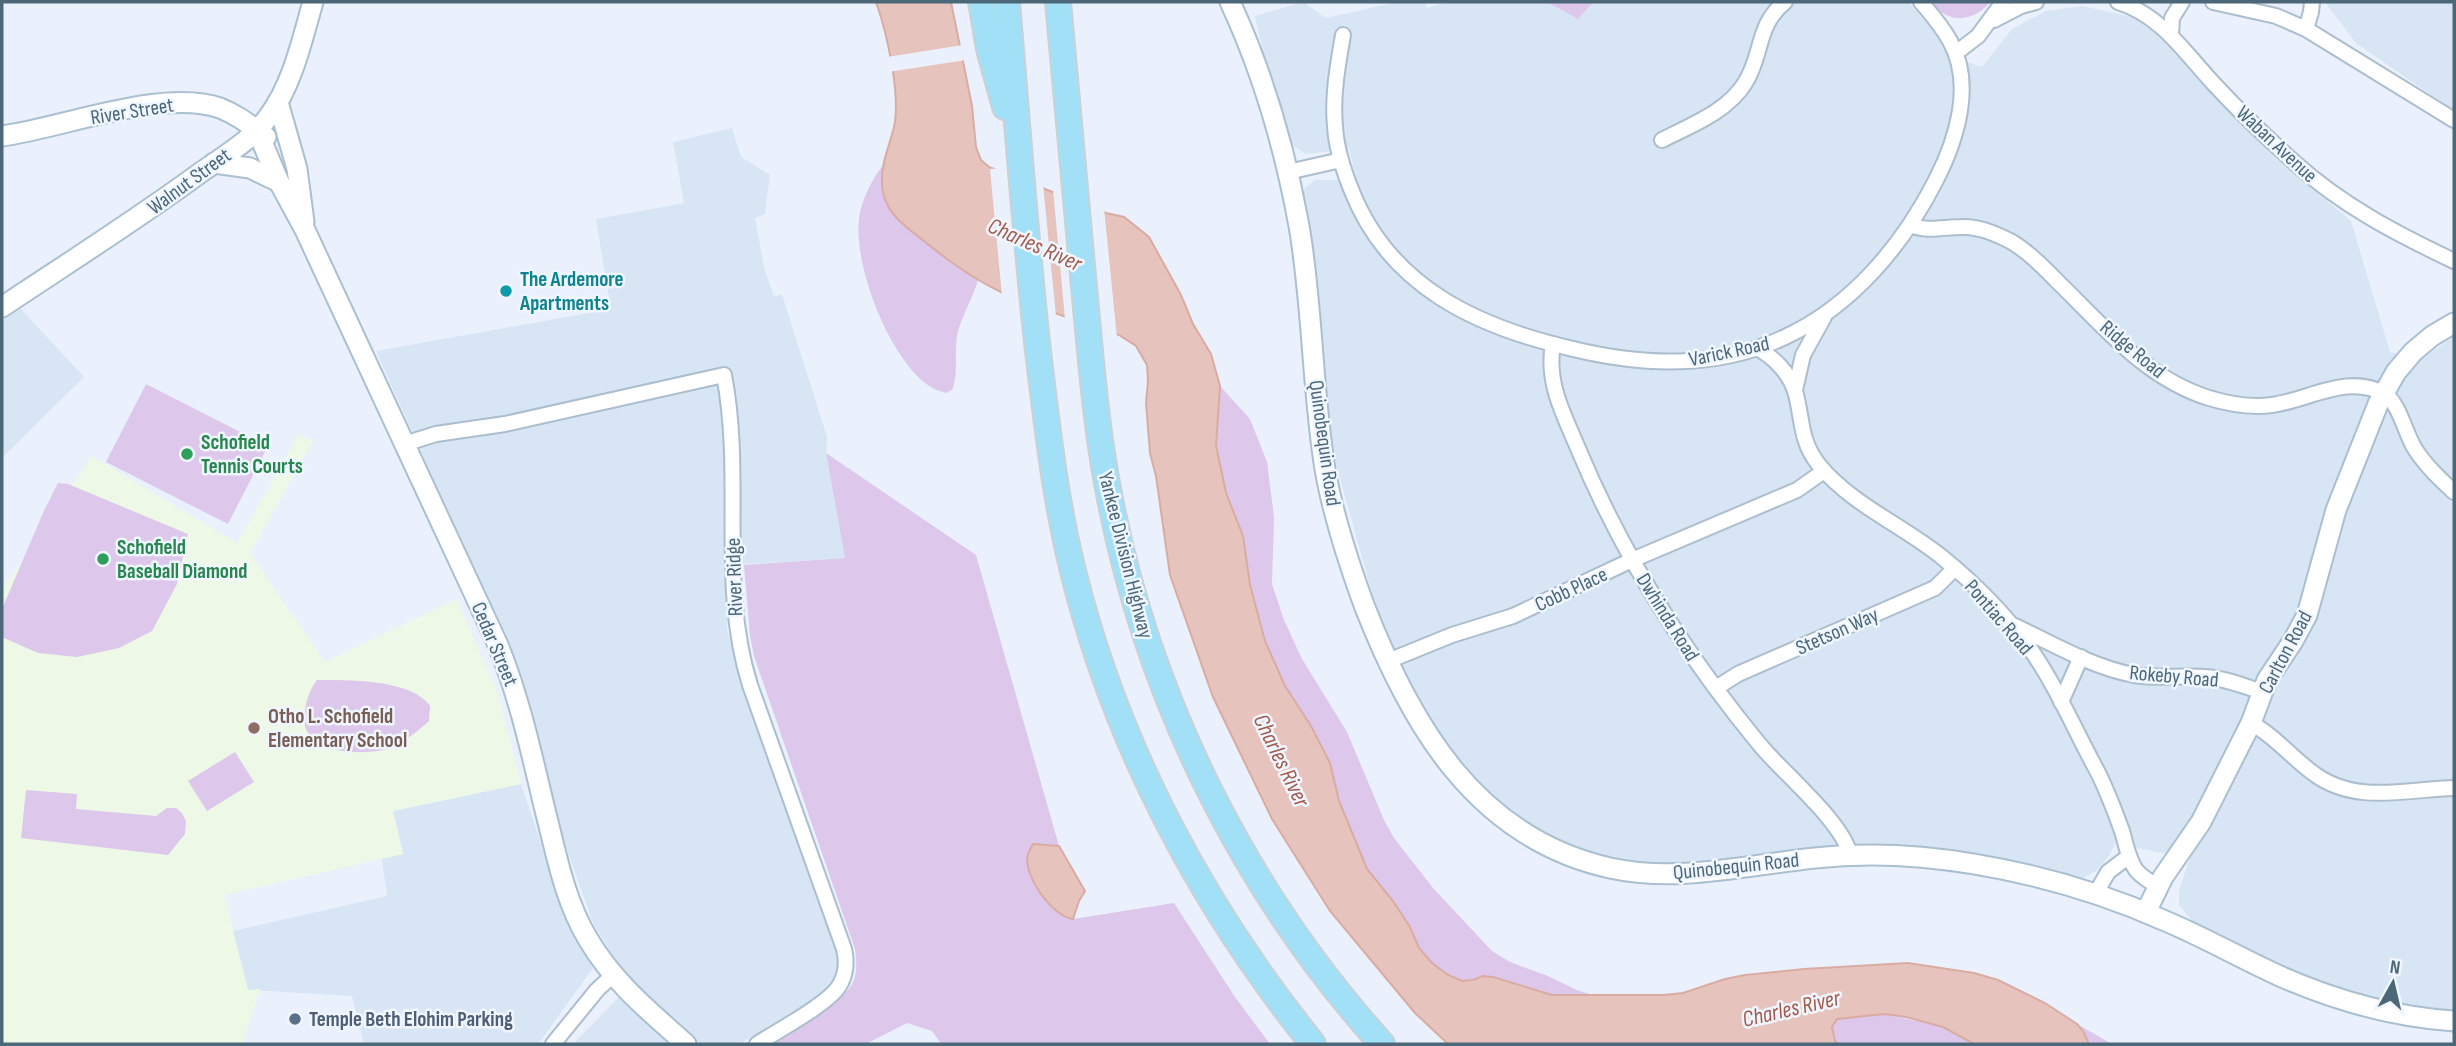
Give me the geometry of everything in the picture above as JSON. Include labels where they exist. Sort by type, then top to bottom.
[{"type":"highway","points":[[981,2],[989,48],[1020,165]]},
{"type":"highway","points":[[1007,2],[1020,165],[1048,434],[1060,512],[1081,599],[1107,684],[1153,793],[1194,872],[1253,965],[1313,1044]]},
{"type":"highway","name":"Yankee Division Highway","points":[[1058,2],[1101,448],[1117,533],[1139,617],[1175,716],[1216,804],[1264,888],[1325,976],[1382,1044]]},
{"type":"main road","name":"Walnut Street","points":[[2,307],[150,209],[257,130],[278,102],[294,64],[313,2]]},
{"type":"main road","name":"Quinobequin Road","points":[[1230,2],[1270,104],[1288,172],[1305,269],[1319,426],[1329,491],[1353,573],[1388,661],[1422,726],[1460,780],[1483,802],[1507,821],[1566,853],[1612,868],[1668,874],[1704,873],[1850,855],[1907,855],[1965,862],[2042,878],[2096,893],[2146,912],[2266,970],[2322,993],[2379,1010],[2454,1021]]},
{"type":"main road","points":[[278,102],[298,169],[305,230]]},
{"type":"main road","name":"River Street","points":[[2,136],[113,111],[182,103],[218,108],[237,116],[257,130]]},
{"type":"main road","name":"Cedar Street","points":[[257,130],[279,182],[305,230],[498,645],[513,683],[567,893],[588,939],[613,975],[632,996],[686,1044]]},
{"type":"main road","name":"Cedar Street","points":[[257,130],[281,153],[305,230]]},
{"type":"main road","points":[[214,163],[250,168],[279,182]]},
{"type":"main road","name":"Carlton Road","points":[[2146,912],[2158,886],[2201,822],[2251,723],[2262,692],[2307,615],[2336,510],[2384,394],[2396,372],[2413,352],[2454,323]]},
{"type":"street","points":[[1662,140],[1714,113],[1738,92],[1749,75],[1766,23],[1785,2]]},
{"type":"street","name":"Varick Road","points":[[1343,34],[1334,112],[1341,160],[1353,194],[1368,224],[1394,258],[1419,283],[1447,303],[1479,320],[1553,344],[1614,358],[1667,363],[1717,358],[1784,338],[1830,310],[1876,269],[1910,225],[1940,172],[1954,135],[1962,88],[1956,52],[1921,2]]},
{"type":"street","points":[[1956,52],[1973,41],[2003,2]]},
{"type":"street","points":[[1990,22],[2009,11],[2036,2]]},
{"type":"street","name":"Waban Avenue","points":[[2118,2],[2150,17],[2171,35],[2222,93],[2311,177],[2339,199],[2376,223],[2454,261]]},
{"type":"street","points":[[2171,35],[2172,18],[2182,2]]},
{"type":"street","points":[[2213,2],[2276,16],[2306,29],[2454,120]]},
{"type":"street","points":[[2306,29],[2312,2]]},
{"type":"street","points":[[1288,172],[1341,160]]},
{"type":"street","name":"Ridge Road","points":[[1910,225],[1926,230],[1974,227],[2009,240],[2038,262],[2145,365],[2182,387],[2209,398],[2260,406],[2283,403],[2347,386],[2365,387],[2384,394]]},
{"type":"street","name":"Pontiac Road","points":[[1830,310],[1808,343],[1799,367],[1795,390],[1806,442],[1817,463],[1860,500],[1927,545],[1955,568],[2010,624],[2031,651],[2061,702],[2106,789],[2136,870],[2158,886]]},
{"type":"street","name":"Dwhinda Road","points":[[1553,344],[1551,375],[1556,396],[1592,483],[1632,560],[1676,635],[1760,746],[1841,832],[1850,855]]},
{"type":"street","name":"Pontiac Road","points":[[1757,348],[1778,364],[1795,390]]},
{"type":"street","name":"River Ridge","points":[[404,444],[436,434],[505,424],[724,375],[729,419],[733,598],[739,648],[846,959],[844,976],[833,994],[757,1044]]},
{"type":"street","points":[[2384,394],[2393,402],[2407,435],[2420,456],[2454,492]]},
{"type":"street","name":"Cobb Place","points":[[1388,661],[1452,635],[1513,616],[1632,560],[1797,490],[1824,471]]},
{"type":"street","name":"Stetson Way","points":[[1716,688],[1738,674],[1935,588],[1955,568]]},
{"type":"street","name":"Rokeby Road","points":[[2010,624],[2111,669],[2137,676],[2209,677],[2262,692]]},
{"type":"street","points":[[2061,702],[2081,657]]},
{"type":"street","points":[[2251,723],[2273,737],[2314,774],[2335,786],[2371,794],[2454,788]]},
{"type":"street","points":[[2096,893],[2108,872],[2129,856]]},
{"type":"street","points":[[553,1044],[597,990],[613,975]]},
{"type":"shaded area","points":[[1303,2],[1326,18],[1398,2],[1424,2],[1427,8],[1447,2],[1547,2],[1578,19],[1593,2],[1908,2],[1936,34],[1947,55],[1982,67],[2012,29],[2046,11],[2082,6],[2137,18],[2162,40],[2270,154],[2351,221],[2390,352],[2420,360],[2454,337],[2454,1010],[2383,1003],[2300,975],[2198,928],[2179,905],[2179,890],[2190,858],[2115,844],[2096,871],[2079,880],[1980,855],[1882,844],[1741,863],[1648,868],[1597,857],[1533,827],[1484,794],[1451,753],[1419,706],[1383,633],[1329,439],[1321,330],[1300,196],[1315,180],[1357,180],[1349,149],[1306,154],[1292,145],[1267,71],[1255,16]]},
{"type":"shaded area","points":[[1547,2],[1593,2],[1578,19]]},
{"type":"shaded area","points":[[1931,2],[1990,2],[1976,14],[1960,18],[1945,14]]},
{"type":"shaded area","points":[[2325,2],[2454,2],[2454,111],[2356,43]]},
{"type":"shaded area","points":[[732,128],[741,157],[770,175],[765,214],[755,218],[764,267],[774,297],[782,294],[827,437],[826,454],[845,558],[744,564],[726,561],[727,628],[734,656],[842,962],[834,987],[739,1044],[700,1044],[625,976],[593,923],[566,847],[522,677],[376,351],[611,309],[596,219],[684,203],[673,142]]},
{"type":"shaded area","points":[[883,165],[882,182],[910,230],[958,268],[978,280],[959,328],[954,383],[952,390],[946,393],[931,387],[901,356],[876,308],[867,282],[858,233],[860,213],[869,188]]},
{"type":"shaded area","points":[[20,308],[84,377],[2,458],[2,320]]},
{"type":"shaded area","name":"Schofield Tennis Courts","points":[[146,384],[268,446],[228,524],[106,462]]},
{"type":"shaded area","points":[[1220,386],[1250,419],[1267,462],[1274,517],[1272,584],[1284,620],[1302,659],[1347,732],[1394,838],[1433,888],[1492,951],[1510,962],[1599,997],[1552,995],[1493,977],[1483,976],[1462,981],[1448,975],[1432,963],[1419,948],[1410,927],[1393,901],[1367,869],[1339,801],[1330,763],[1311,726],[1285,686],[1265,641],[1250,585],[1243,536],[1226,493],[1216,446]]},
{"type":"shaded area","name":"Otho L. Schofield Elementary School","points":[[299,434],[313,441],[250,553],[325,662],[456,599],[497,692],[521,784],[393,811],[403,854],[224,895],[248,990],[260,989],[242,1044],[2,1044],[2,591],[92,456],[237,543]]},
{"type":"shaded area","points":[[826,453],[976,555],[1059,846],[1043,844],[1065,918],[1174,903],[1235,997],[1270,1044],[941,1044],[932,1031],[907,1023],[866,1044],[769,1044],[840,998],[853,982],[856,970],[855,949],[754,656],[744,565],[845,558]]},
{"type":"shaded area","name":"Schofield Baseball Diamond","points":[[58,483],[68,484],[188,534],[177,584],[152,631],[119,648],[77,657],[38,653],[2,637],[2,609]]},
{"type":"shaded area","points":[[317,680],[378,683],[409,691],[430,706],[429,721],[405,740],[384,750],[353,752],[327,747],[316,742],[304,723],[308,698]]},
{"type":"shaded area","points":[[235,752],[254,782],[207,811],[188,781]]},
{"type":"shaded area","points":[[521,784],[562,906],[593,968],[539,1043],[364,1044],[352,996],[248,990],[233,931],[387,896],[382,859],[403,854],[393,811]]},
{"type":"shaded area","points":[[26,790],[77,794],[76,809],[156,816],[167,808],[176,808],[186,821],[185,834],[168,855],[21,838]]},
{"type":"shaded area","points":[[619,997],[673,1044],[573,1044]]},
{"type":"shaded area","points":[[1885,1014],[1943,1027],[1974,1044],[1838,1044],[1835,1041],[1832,1027],[1837,1019]]},
{"type":"shaded area","points":[[2077,1024],[2112,1044],[2089,1044]]},
{"type":"water","name":"Charles River","points":[[876,2],[951,2],[972,106],[976,147],[981,160],[989,167],[1106,213],[1124,217],[1149,237],[1211,354],[1220,386],[1216,446],[1226,493],[1243,536],[1250,585],[1265,641],[1285,686],[1311,726],[1330,763],[1339,801],[1367,869],[1393,901],[1410,927],[1419,948],[1432,963],[1462,981],[1483,976],[1493,977],[1552,995],[1663,995],[1683,993],[1745,975],[1908,963],[1974,973],[1998,980],[2045,1003],[2077,1024],[2089,1044],[1974,1044],[1943,1027],[1885,1014],[1837,1019],[1832,1027],[1838,1044],[1448,1044],[1415,1013],[1330,911],[1272,819],[1213,697],[1170,575],[1156,476],[1150,453],[1146,403],[1147,365],[1136,346],[1119,335],[1028,304],[988,286],[929,245],[889,209],[883,193],[882,176],[894,127],[896,98],[888,47]]},
{"type":"water","points":[[1033,844],[1059,846],[1085,891],[1073,919],[1048,903],[1034,883],[1027,863]]},
{"type":"pier","points":[[963,45],[966,60],[888,72],[887,57]]},
{"type":"pier","points":[[1001,168],[1043,184],[1056,316],[1002,296],[990,169]]},
{"type":"pier","points":[[1053,189],[1104,208],[1117,338],[1065,319]]},
{"type":"place","name":"The Ardemore Apartments","points":[[506,291]]},
{"type":"place","name":"Schofield Tennis Courts","points":[[187,454]]},
{"type":"place","name":"Schofield Baseball Diamond","points":[[103,559]]},
{"type":"place","name":"Otho L. Schofield Elementary School","points":[[254,728]]},
{"type":"place","name":"Temple Beth Elohim Parking","points":[[295,1019]]}]
